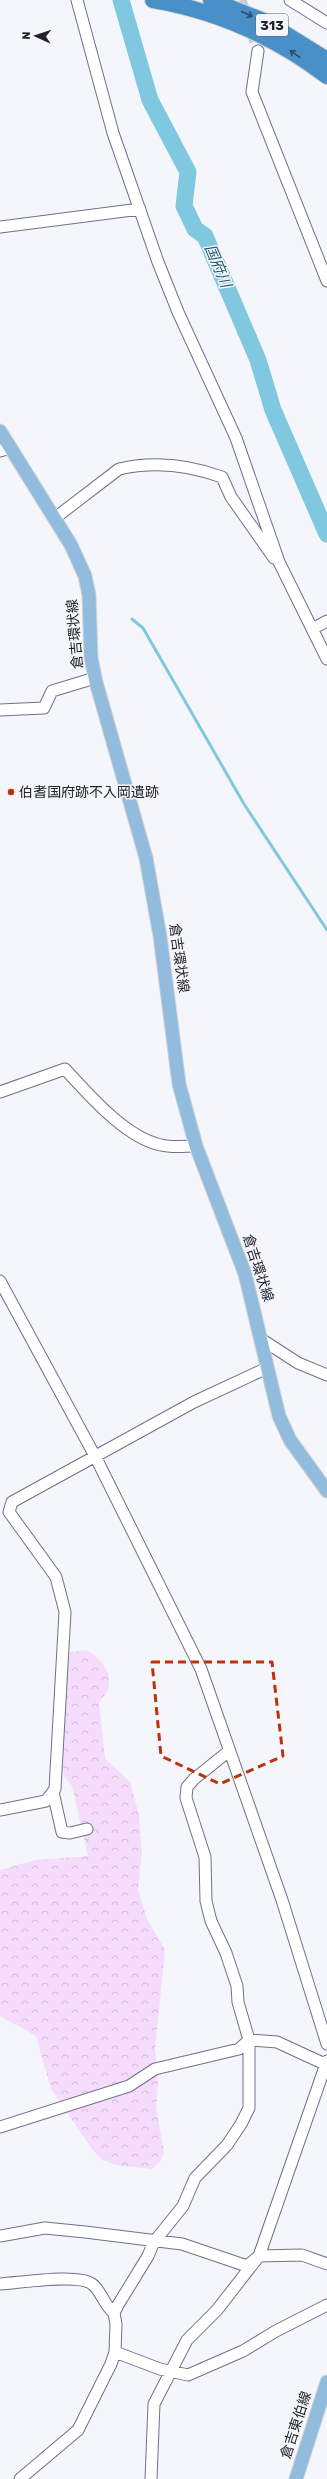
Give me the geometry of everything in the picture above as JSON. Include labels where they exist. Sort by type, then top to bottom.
[{"type":"highway","name":"313","points":[[153,0],[212,7],[266,22],[327,60]]},
{"type":"highway","name":"313","points":[[212,7],[288,48],[327,76]]},
{"type":"main road","name":"倉吉環状線","points":[[0,431],[5,449],[55,518],[71,545],[85,576],[89,595],[91,658],[146,858],[160,936],[179,1084],[196,1146],[245,1274],[261,1339],[266,1368],[279,1416],[290,1440],[327,1491]]},
{"type":"main road","name":"倉吉東伯線","points":[[296,2479],[327,2382]]},
{"type":"street","points":[[77,0],[113,133],[178,312],[236,438],[279,562],[327,659]]},
{"type":"street","points":[[290,0],[322,18],[327,23]]},
{"type":"street","points":[[258,50],[252,92],[327,280]]},
{"type":"street","points":[[0,228],[140,210]]},
{"type":"street","points":[[55,518],[119,469],[131,466],[178,466],[205,471],[222,478],[231,497],[273,557],[279,562]]},
{"type":"street","points":[[312,629],[326,622]]},
{"type":"street","points":[[0,710],[44,708],[52,691],[96,678]]},
{"type":"street","points":[[0,1092],[65,1069],[96,1103],[144,1139],[162,1146],[196,1146]]},
{"type":"street","points":[[0,1282],[96,1458],[201,1668],[282,1900],[327,2044]]},
{"type":"street","points":[[261,1339],[298,1363],[327,1375]]},
{"type":"street","points":[[0,1810],[46,1800],[53,1792],[58,1774],[58,1711],[65,1612],[56,1576],[9,1512],[12,1502],[96,1458],[194,1402],[266,1368]]},
{"type":"street","points":[[20,2479],[78,2430],[111,2364],[115,2352],[116,2324],[114,2313],[148,2256],[154,2242],[183,2206],[195,2178],[227,2145],[241,2124],[248,2108],[249,2040],[238,2002],[237,1986],[226,1953],[211,1921],[206,1902],[205,1856],[186,1798],[187,1787],[194,1779],[229,1751]]},
{"type":"street","points":[[53,1792],[62,1832],[70,1833],[87,1829]]},
{"type":"street","points":[[0,2127],[129,2086],[155,2069],[239,2049],[249,2040],[277,2042],[327,2065]]},
{"type":"street","points":[[151,2479],[154,2404],[170,2370],[187,2340],[217,2310],[259,2256],[327,2065],[327,2061]]},
{"type":"street","points":[[0,2236],[45,2228],[154,2242],[182,2244],[247,2266],[259,2256],[302,2254],[327,2264]]},
{"type":"street","points":[[0,2284],[86,2279],[94,2285],[105,2306],[114,2313]]},
{"type":"street","points":[[115,2352],[188,2375],[243,2351],[276,2331],[327,2305]]},
{"type":"highlighted area","points":[[152,1662],[272,1662],[283,1756],[220,1784],[161,1756]]},
{"type":"green space","points":[[87,1650],[104,1665],[108,1675],[109,1686],[99,1703],[105,1759],[130,1782],[139,1815],[142,1851],[138,1890],[147,1919],[165,1950],[155,2049],[158,2086],[156,2108],[164,2152],[160,2162],[152,2169],[116,2165],[102,2160],[92,2149],[51,2089],[36,2036],[0,2016],[0,1870],[36,1860],[88,1856],[72,1786],[64,1776],[58,1721],[63,1653]]},
{"type":"waterway","name":"国府川","points":[[121,0],[150,100],[188,172],[184,206],[195,229],[205,236],[258,360],[273,410],[327,534]]},
{"type":"waterway","points":[[132,619],[143,628],[244,804],[327,930]]},
{"type":"tunnel","points":[[241,0],[258,51]]},
{"type":"place","name":"伯耆国府跡不入岡遺跡","points":[[11,792]]}]
